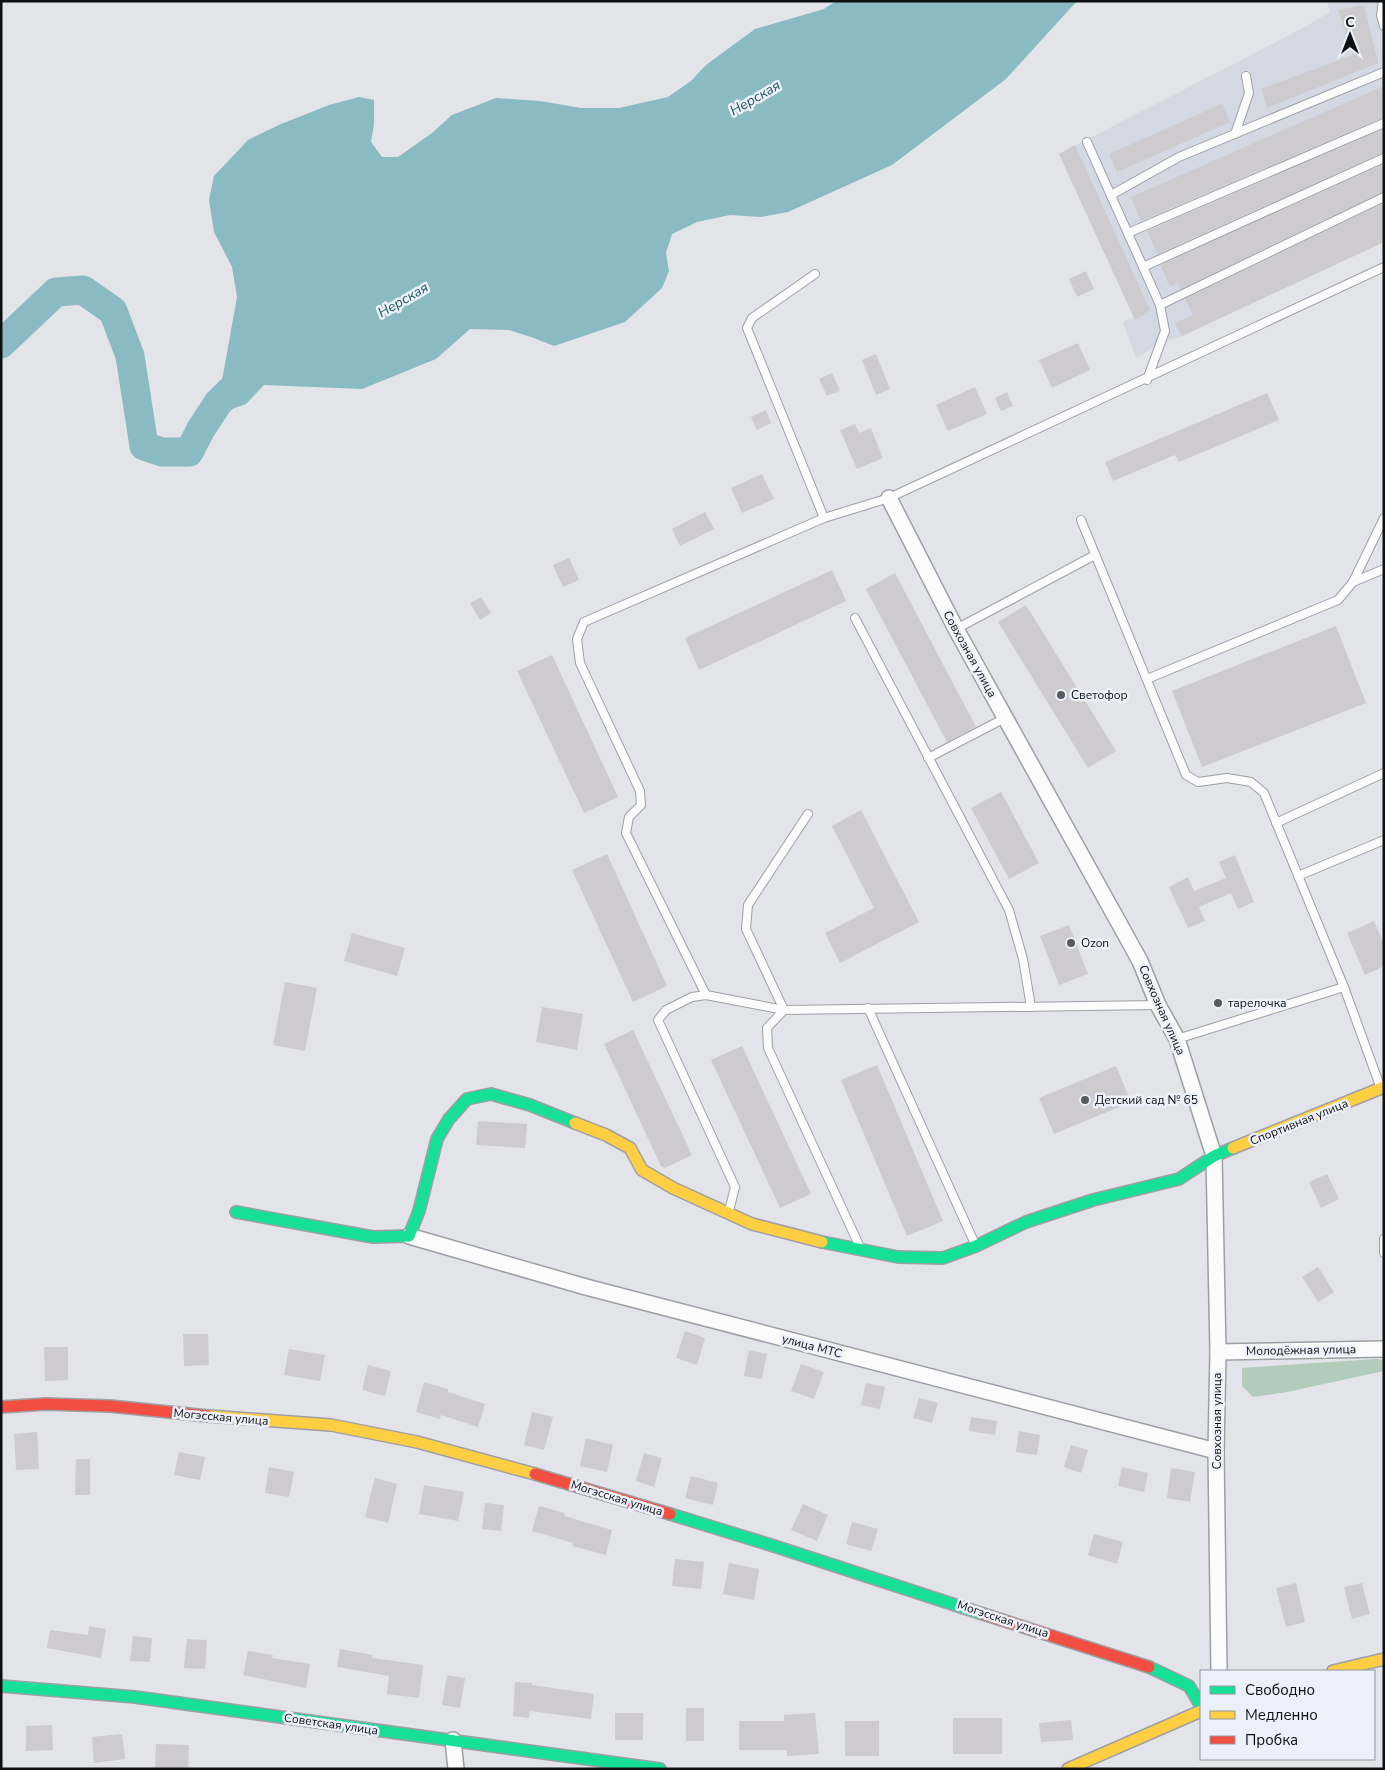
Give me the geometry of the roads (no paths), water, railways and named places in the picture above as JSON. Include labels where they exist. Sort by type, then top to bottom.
[{"type":"street","name":"Совхозная улица","points":[[889,498],[956,629],[1140,961],[1158,1005],[1177,1039],[1214,1156],[1218,1352],[1216,1451],[1219,1670]]},
{"type":"street","name":"Спортивная улица","points":[[409,1236],[419,1211],[437,1139],[449,1119],[467,1099],[491,1094],[530,1105],[606,1135],[630,1148],[642,1170],[673,1188],[752,1224],[807,1238],[898,1256],[943,1258],[976,1246],[1026,1222],[1092,1200],[1179,1179],[1214,1156],[1382,1088]]},
{"type":"street","points":[[236,1212],[373,1237],[409,1236]]},
{"type":"street","name":"улица МТС","points":[[409,1236],[586,1287],[1216,1451]]},
{"type":"street","name":"Молодёжная улица","points":[[1218,1352],[1384,1349]]},
{"type":"street","name":"Могэсская улица","points":[[1,1407],[45,1404],[110,1406],[224,1418],[331,1426],[417,1442],[543,1476],[774,1546],[1149,1667],[1189,1686],[1200,1704]]},
{"type":"street","points":[[1337,1670],[1384,1659]]},
{"type":"street","name":"Советская улица","points":[[1,1686],[135,1697],[660,1769]]},
{"type":"street","points":[[1068,1769],[1200,1711]]},
{"type":"street","points":[[453,1740],[456,1769]]},
{"type":"lane","points":[[1383,1],[1381,15],[1384,26]]},
{"type":"lane","points":[[1111,195],[1178,157],[1384,72]]},
{"type":"lane","points":[[1236,134],[1249,93],[1246,76]]},
{"type":"lane","points":[[1128,233],[1384,123]]},
{"type":"lane","points":[[1087,142],[1160,305],[1165,331],[1146,380]]},
{"type":"lane","points":[[1144,267],[1384,158]]},
{"type":"lane","points":[[1160,305],[1384,197]]},
{"type":"lane","points":[[706,995],[626,833],[629,817],[641,805],[640,791],[580,663],[577,639],[584,622],[824,518],[889,498],[1146,380],[1384,267]]},
{"type":"lane","points":[[815,274],[752,318],[747,328],[824,518]]},
{"type":"lane","points":[[1147,680],[1338,600],[1353,582],[1384,518]]},
{"type":"lane","points":[[1081,520],[1186,775],[1198,782],[1227,778],[1251,782],[1264,793],[1344,987],[1382,1088]]},
{"type":"lane","points":[[956,629],[1095,555]]},
{"type":"lane","points":[[1353,582],[1384,569]]},
{"type":"lane","points":[[854,618],[1009,910],[1023,959],[1031,1007]]},
{"type":"lane","points":[[928,758],[1005,718]]},
{"type":"lane","points":[[1276,823],[1384,774]]},
{"type":"lane","points":[[784,1010],[746,929],[748,905],[808,814]]},
{"type":"lane","points":[[1298,876],[1384,840]]},
{"type":"lane","points":[[1177,1039],[1344,987]]},
{"type":"lane","points":[[728,1213],[735,1187],[658,1020],[666,1010],[692,997],[706,995],[784,1010],[1158,1005]]},
{"type":"lane","points":[[868,1008],[976,1246]]},
{"type":"lane","points":[[784,1010],[767,1028],[768,1048],[861,1249]]},
{"type":"lane","points":[[1384,1240],[1384,1253]]},
{"type":"water","points":[[836,1],[1077,1],[1006,79],[892,165],[788,212],[761,217],[730,215],[697,222],[672,234],[666,253],[669,271],[662,288],[625,322],[554,346],[509,330],[470,329],[436,359],[362,389],[264,385],[246,404],[232,409],[218,403],[237,297],[232,267],[214,232],[209,200],[214,176],[248,140],[281,124],[329,105],[359,97],[374,100],[374,124],[371,142],[382,157],[398,157],[432,133],[452,115],[496,98],[540,101],[581,108],[619,108],[668,97],[691,81],[706,65],[755,29],[824,9]]},
{"type":"waterway","name":"Нерская","points":[[1,344],[56,292],[83,290],[113,311],[130,356],[144,446],[162,452],[189,452],[218,403],[245,376]]},
{"type":"place","name":"Светофор","points":[[1061,695]]},
{"type":"place","name":"Ozon","points":[[1071,943]]},
{"type":"place","name":"тарелочка","points":[[1218,1003]]},
{"type":"place","name":"Детский сад № 65","points":[[1085,1100]]}]
